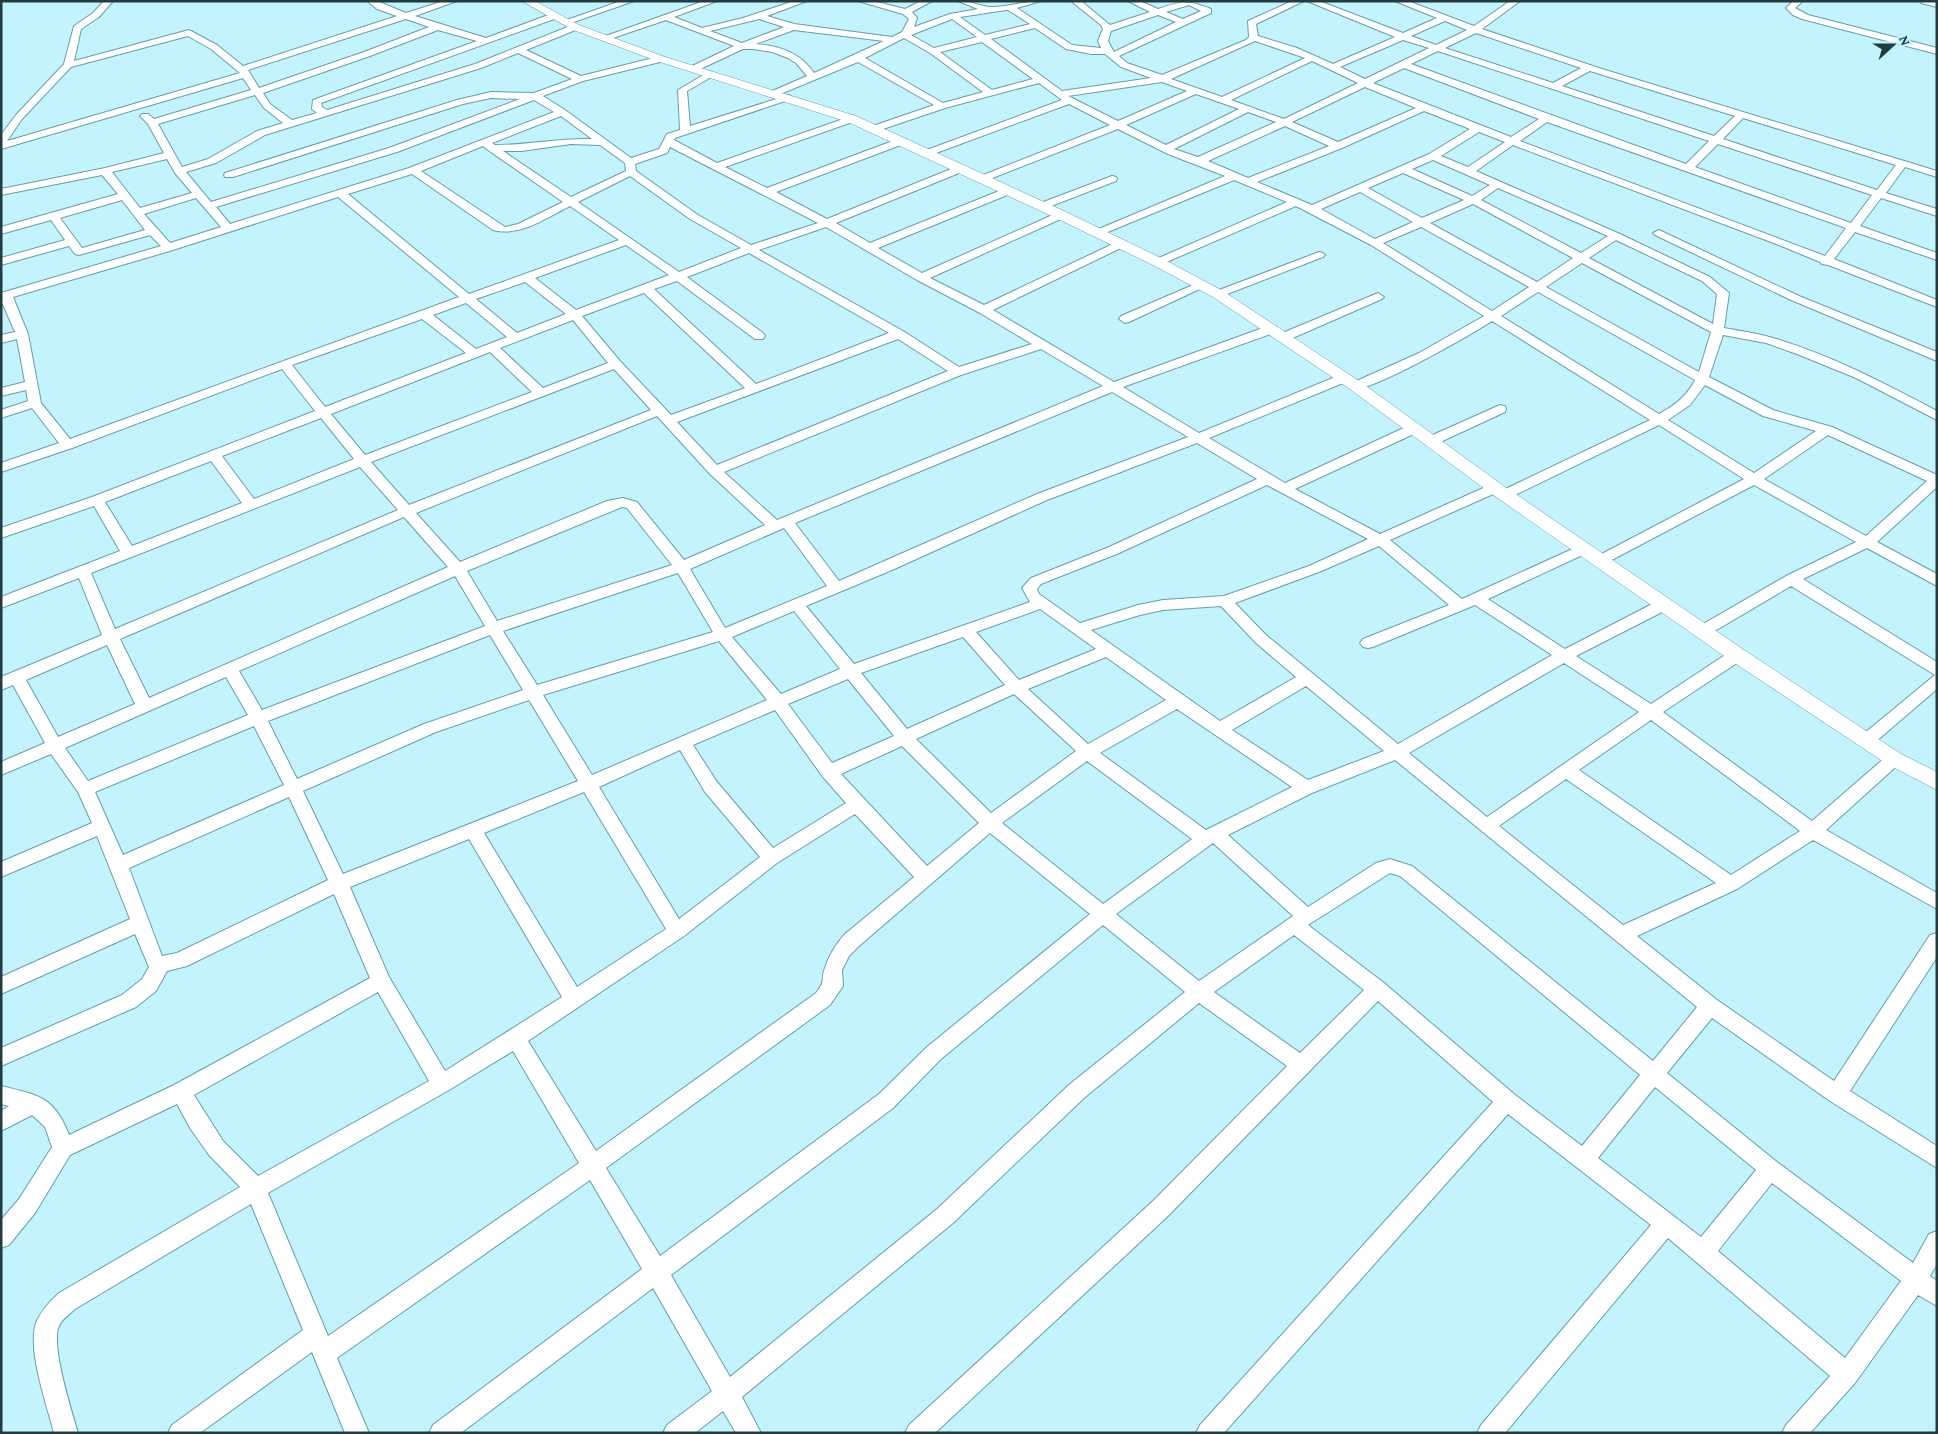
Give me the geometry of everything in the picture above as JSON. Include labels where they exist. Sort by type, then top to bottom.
[{"type":"street","points":[[1,144],[14,123],[68,65],[77,28],[96,15],[109,1]]},
{"type":"street","points":[[371,1],[380,7],[438,27],[485,40]]},
{"type":"street","points":[[1,144],[245,72],[406,15],[453,1]]},
{"type":"street","points":[[326,113],[317,109],[316,102],[485,40],[565,22],[630,1]]},
{"type":"street","points":[[604,38],[713,1]]},
{"type":"street","points":[[701,30],[759,16],[803,1]]},
{"type":"street","points":[[862,1],[906,12],[913,18],[913,22],[905,35]]},
{"type":"street","points":[[906,12],[928,1]]},
{"type":"street","points":[[962,1],[993,11]]},
{"type":"street","points":[[774,94],[858,58],[893,40],[953,16],[1011,8],[1037,1]]},
{"type":"street","points":[[1075,1],[1106,24],[1107,29],[1102,41],[1110,53],[1124,65],[1245,110],[1284,122],[1338,146]]},
{"type":"street","points":[[1132,1],[1183,22]]},
{"type":"street","points":[[1011,8],[1069,47],[1110,53],[1208,11],[1190,1],[1107,29]]},
{"type":"street","points":[[1254,38],[1250,26],[1251,23],[1300,1]]},
{"type":"street","points":[[1311,1],[1404,37],[1937,213]]},
{"type":"street","points":[[1399,1],[1474,30],[1741,115],[1937,174]]},
{"type":"street","points":[[1499,1],[1513,3]]},
{"type":"street","points":[[1799,1],[1790,8],[1805,17],[1937,51]]},
{"type":"street","points":[[1924,1],[1937,4]]},
{"type":"street","points":[[531,2],[565,22],[661,59],[852,119],[1061,215],[1158,262],[1218,294],[1350,382],[1499,492],[1601,560],[1737,655],[1894,759],[1937,782]]},
{"type":"street","points":[[1199,161],[1474,30],[1513,3]]},
{"type":"street","points":[[759,16],[793,27],[893,40]]},
{"type":"street","points":[[953,16],[1070,102],[1166,149],[1312,209],[1376,243],[1754,479],[1937,582]]},
{"type":"street","points":[[666,17],[742,46],[763,47],[797,58],[805,66],[812,78]]},
{"type":"street","points":[[1333,67],[1443,18]]},
{"type":"street","points":[[179,171],[212,162],[251,137],[290,123],[478,66],[517,49],[565,22]]},
{"type":"street","points":[[933,51],[1038,25]]},
{"type":"street","points":[[152,123],[258,92],[376,51],[438,27]]},
{"type":"street","points":[[693,69],[742,46],[793,27]]},
{"type":"street","points":[[68,65],[186,33],[214,47],[245,72],[267,106],[290,123]]},
{"type":"street","points":[[905,35],[933,51],[991,93]]},
{"type":"street","points":[[1254,38],[1294,50],[1424,108],[1783,243],[1826,262],[1937,304]]},
{"type":"street","points":[[1061,94],[1162,79],[1250,42],[1254,38]]},
{"type":"street","points":[[517,49],[580,79]]},
{"type":"street","points":[[858,58],[942,106]]},
{"type":"street","points":[[1221,101],[1312,58]]},
{"type":"street","points":[[212,162],[241,184],[393,150],[580,79],[661,59]]},
{"type":"street","points":[[1403,64],[1546,118],[1937,257]]},
{"type":"street","points":[[1555,86],[1590,67]]},
{"type":"street","points":[[684,131],[682,94],[684,90],[710,74]]},
{"type":"street","points":[[874,129],[942,106],[1039,80]]},
{"type":"street","points":[[982,179],[1116,126],[1194,91]]},
{"type":"street","points":[[209,206],[241,184],[460,102],[490,95],[535,96],[562,112],[604,142],[630,167],[694,217],[899,334],[957,372]]},
{"type":"street","points":[[413,170],[497,228],[505,230],[522,226],[571,202],[663,150],[671,136],[789,98]]},
{"type":"street","points":[[928,153],[1070,102]]},
{"type":"street","points":[[134,106],[152,123],[179,171],[228,229]]},
{"type":"street","points":[[1248,182],[1338,146],[1424,108]]},
{"type":"street","points":[[1166,149],[1245,110]]},
{"type":"street","points":[[67,445],[34,403],[22,334],[4,297],[94,271],[413,170],[488,145],[562,112]]},
{"type":"street","points":[[1688,168],[1741,115]]},
{"type":"street","points":[[1469,171],[1546,118]]},
{"type":"street","points":[[718,166],[852,119]]},
{"type":"street","points":[[1312,209],[1433,156],[1478,128]]},
{"type":"street","points":[[488,145],[521,148],[572,141],[604,142]]},
{"type":"street","points":[[767,192],[902,141]]},
{"type":"street","points":[[669,142],[827,223],[921,278],[984,310],[1284,489],[1381,540],[1460,606]]},
{"type":"street","points":[[488,145],[678,276],[759,336]]},
{"type":"street","points":[[1,192],[105,171],[170,155]]},
{"type":"street","points":[[1078,629],[1138,610],[1163,605],[1225,601],[1299,576],[1499,492],[1658,420],[1685,403],[1695,393],[1718,331],[1723,292],[1706,279],[1616,236],[1433,156]]},
{"type":"street","points":[[1826,262],[1903,163]]},
{"type":"street","points":[[1,533],[97,500],[322,412],[493,348],[575,314],[750,249],[827,223],[960,169]]},
{"type":"street","points":[[1403,169],[1473,200],[1718,331],[1768,340],[1801,351],[1860,375],[1937,416]]},
{"type":"street","points":[[105,171],[123,196],[168,248]]},
{"type":"street","points":[[1098,233],[1233,176]]},
{"type":"street","points":[[1042,206],[1112,179]]},
{"type":"street","points":[[1376,243],[1473,200],[1498,184]]},
{"type":"street","points":[[1360,188],[1768,413],[1827,430],[1937,480],[1868,542],[1791,579],[1703,631]]},
{"type":"street","points":[[868,248],[1008,191]]},
{"type":"street","points":[[340,193],[467,300],[516,338]]},
{"type":"street","points":[[138,212],[199,194]]},
{"type":"street","points":[[1,231],[123,196]]},
{"type":"street","points":[[1158,262],[1294,203]]},
{"type":"street","points":[[921,278],[1061,215]]},
{"type":"street","points":[[54,216],[71,242],[94,271]]},
{"type":"street","points":[[79,252],[152,231]]},
{"type":"street","points":[[1659,233],[1795,298],[1937,357]]},
{"type":"street","points":[[118,865],[430,728],[534,692],[722,635],[797,605],[1042,497],[1433,351],[1616,236]]},
{"type":"street","points":[[1,262],[71,242]]},
{"type":"street","points":[[1,468],[284,364],[628,242]]},
{"type":"street","points":[[984,310],[1121,244]]},
{"type":"street","points":[[1218,294],[1319,255]]},
{"type":"street","points":[[527,278],[575,314],[616,364],[715,471],[780,523],[836,588]]},
{"type":"street","points":[[1125,319],[1200,285]]},
{"type":"street","points":[[646,288],[754,389]]},
{"type":"street","points":[[85,789],[258,718],[494,628],[682,567],[780,523],[1112,386],[1278,333],[1378,297]]},
{"type":"street","points":[[424,314],[475,354]]},
{"type":"street","points":[[1,339],[22,334]]},
{"type":"street","points":[[1,684],[407,511],[663,416],[754,389],[899,334]]},
{"type":"street","points":[[715,471],[957,372],[1041,345]]},
{"type":"street","points":[[493,348],[541,393]]},
{"type":"street","points":[[284,364],[362,461],[458,569],[677,931]]},
{"type":"street","points":[[1,603],[362,461],[616,364]]},
{"type":"street","points":[[1,392],[30,385]]},
{"type":"street","points":[[1,414],[34,403]]},
{"type":"street","points":[[1431,441],[1500,409]]},
{"type":"street","points":[[1284,489],[1414,429]]},
{"type":"street","points":[[1601,560],[1754,479],[1827,430]]},
{"type":"street","points":[[214,455],[251,505]]},
{"type":"street","points":[[1268,479],[1114,550],[1036,581],[1030,588],[1030,592],[1042,603],[1178,701],[1306,788]]},
{"type":"street","points":[[97,500],[129,553]]},
{"type":"street","points":[[1,769],[458,569],[612,504],[623,502],[632,505],[682,567],[722,635],[778,702],[829,772],[926,877]]},
{"type":"street","points":[[1368,642],[1460,606],[1584,549]]},
{"type":"street","points":[[83,571],[111,637],[144,705]]},
{"type":"street","points":[[1791,579],[1937,670]]},
{"type":"street","points":[[1475,598],[1651,712],[1813,832],[1937,902]]},
{"type":"street","points":[[1225,601],[1261,639],[1307,678],[1486,826],[1623,934],[1710,1006],[1837,1094],[1937,1158]]},
{"type":"street","points":[[16,677],[54,745],[85,789],[118,865],[155,961],[161,964],[180,960],[339,884],[588,784],[851,671],[1042,603]]},
{"type":"street","points":[[441,1433],[886,1101],[934,1053],[1103,914],[1210,837],[1306,788],[1398,752],[1563,656],[1663,604]]},
{"type":"street","points":[[797,605],[905,738],[990,823],[1198,992],[1301,1065]]},
{"type":"street","points":[[965,629],[1016,687],[1086,752],[1210,837],[1301,921],[1507,1101],[1703,1252],[1847,1375]]},
{"type":"street","points":[[829,772],[1016,687],[1108,650]]},
{"type":"street","points":[[1486,826],[1737,655]]},
{"type":"street","points":[[229,668],[258,718],[294,789],[339,884],[381,981],[442,1084]]},
{"type":"street","points":[[1220,729],[1307,678]]},
{"type":"street","points":[[1867,740],[1937,680]]},
{"type":"street","points":[[180,1433],[592,1166],[823,999],[833,986],[833,970],[842,951],[990,823],[1086,752],[1178,701]]},
{"type":"street","points":[[683,742],[710,787],[771,858]]},
{"type":"street","points":[[1623,934],[1730,884],[1813,832],[1894,759]]},
{"type":"street","points":[[1567,771],[1730,884]]},
{"type":"street","points":[[66,1433],[45,1344],[47,1325],[53,1313],[67,1301],[256,1189],[442,1084],[516,1038],[677,931],[771,858],[857,804]]},
{"type":"street","points":[[1,870],[101,827]]},
{"type":"street","points":[[474,831],[574,1000]]},
{"type":"street","points":[[675,1433],[726,1394],[944,1216],[1077,1091],[1198,992],[1382,868],[1397,867],[1406,871],[1770,1169],[1937,1295]]},
{"type":"street","points":[[1,986],[140,923]]},
{"type":"street","points":[[1837,1094],[1937,941]]},
{"type":"street","points":[[1,1057],[130,1001],[149,985],[161,964]]},
{"type":"street","points":[[1,1237],[27,1206],[63,1148],[181,1092],[381,981]]},
{"type":"street","points":[[917,1433],[1161,1208],[1378,989]]},
{"type":"street","points":[[1583,1160],[1710,1006]]},
{"type":"street","points":[[516,1038],[656,1271],[749,1433]]},
{"type":"street","points":[[181,1092],[197,1121],[216,1148],[256,1189],[357,1433]]},
{"type":"street","points":[[1,1095],[34,1102],[53,1121],[63,1148]]},
{"type":"street","points":[[1208,1433],[1507,1101]]},
{"type":"street","points":[[1,1122],[34,1102]]},
{"type":"street","points":[[1703,1252],[1770,1169]]},
{"type":"street","points":[[1489,1433],[1667,1223]]},
{"type":"street","points":[[1794,1433],[1847,1375],[1915,1280],[1937,1242]]}]
